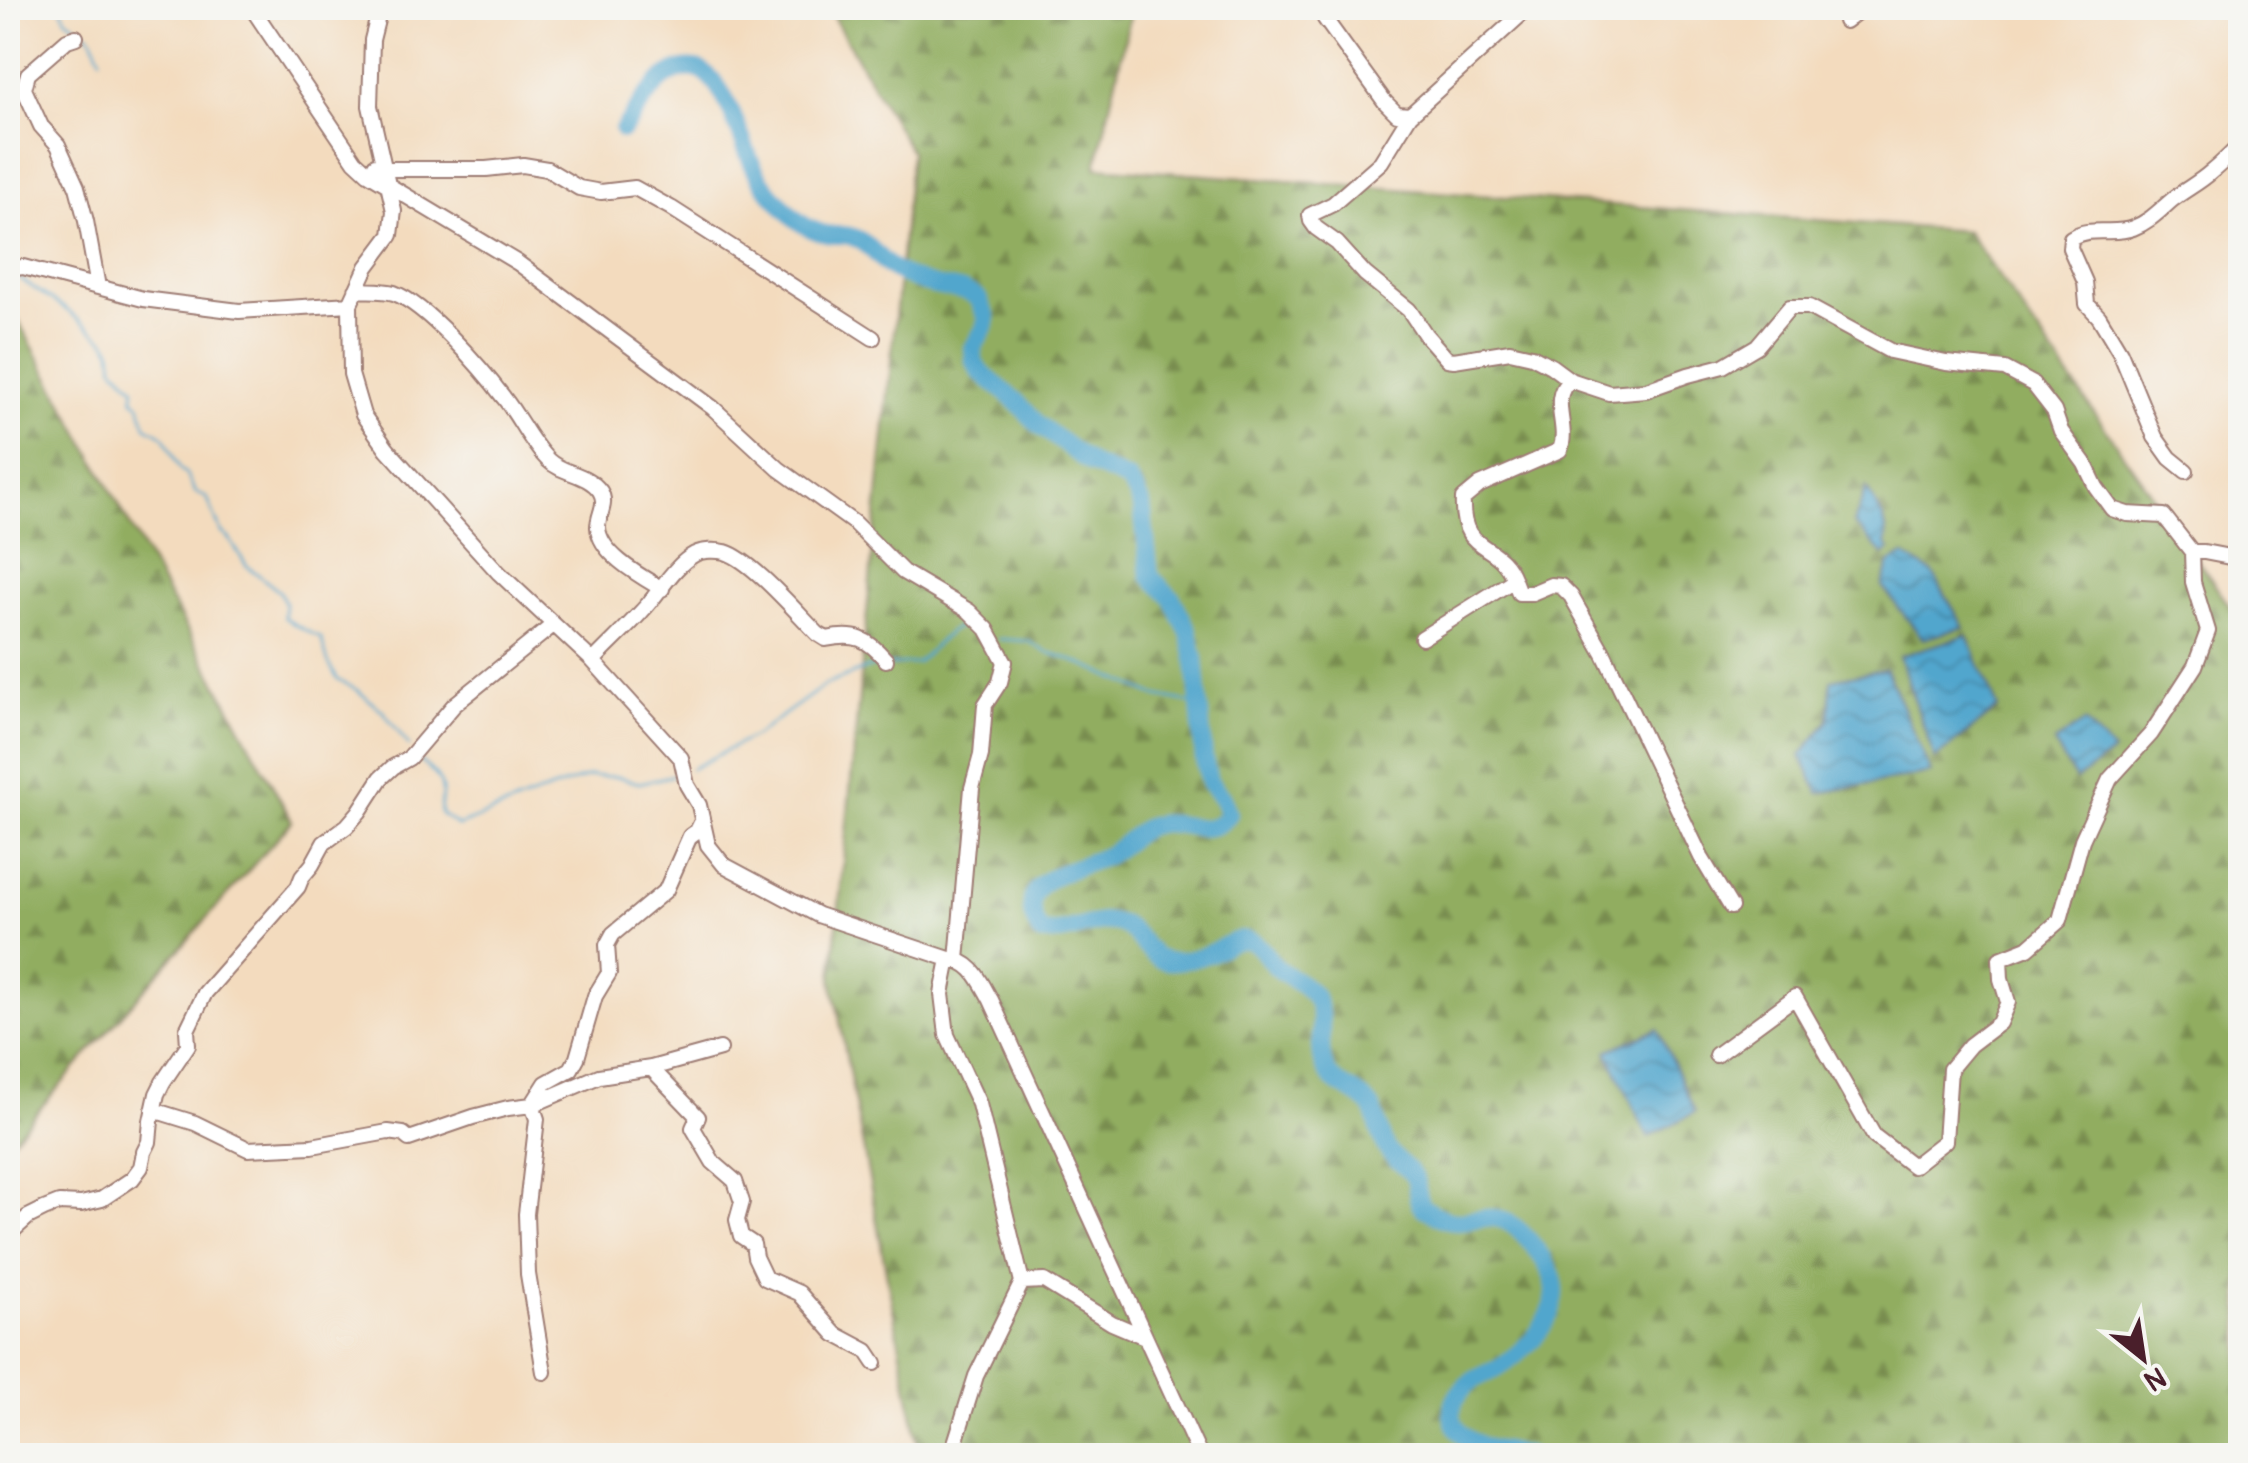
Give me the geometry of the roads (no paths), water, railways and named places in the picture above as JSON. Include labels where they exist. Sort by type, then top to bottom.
[{"type":"street","points":[[252,8],[355,161],[368,173],[385,176],[524,165],[546,170],[579,188],[601,192],[635,188],[873,338]]},
{"type":"street","points":[[380,8],[372,40],[370,106],[394,211],[391,235],[367,266],[353,297],[351,374],[363,415],[374,434],[499,574],[593,661],[681,758],[687,785],[699,805],[708,845],[724,865],[818,914],[971,966],[1200,1456]]},
{"type":"street","points":[[1320,8],[1385,102],[1396,114],[1410,115]]},
{"type":"street","points":[[1528,8],[1410,115],[1380,162],[1333,204],[1310,215],[1323,235],[1346,250],[1364,274],[1409,310],[1446,359],[1510,351],[1532,356],[1570,380],[1609,392],[1646,390],[1724,366],[1757,346],[1790,307],[1809,307],[1890,352],[2004,369],[2033,384],[2054,411],[2061,431],[2112,509],[2126,514],[2164,516],[2192,552],[2192,582],[2208,632],[2195,666],[2151,734],[2110,779],[2082,840],[2060,920],[2028,948],[2000,959],[2008,1002],[2000,1023],[1970,1045],[1950,1069],[1945,1141],[1912,1166],[1874,1136],[1795,997],[1716,1056]]},
{"type":"street","points":[[1845,21],[1862,8]]},
{"type":"street","points":[[76,37],[67,40],[28,74],[24,89],[41,126],[58,145],[78,188],[98,287]]},
{"type":"street","points":[[2186,470],[2170,458],[2155,437],[2120,352],[2088,304],[2085,282],[2070,248],[2071,238],[2092,230],[2129,230],[2148,221],[2240,145]]},
{"type":"street","points":[[385,176],[518,263],[714,408],[780,469],[854,523],[903,572],[969,611],[987,629],[1005,662],[1000,682],[985,705],[953,959],[942,994],[946,1034],[979,1104],[1022,1282],[976,1376],[955,1442],[956,1456]]},
{"type":"street","points":[[8,269],[23,267],[143,299],[240,311],[392,292],[416,305],[460,348],[505,398],[551,464],[598,488],[604,505],[598,526],[600,538],[619,562],[662,589]]},
{"type":"street","points":[[1570,380],[1561,387],[1558,399],[1564,439],[1560,450],[1480,485],[1463,499],[1465,529],[1470,538],[1503,560],[1519,593],[1532,593],[1551,585],[1561,586],[1571,596],[1604,654],[1700,856],[1732,908]]},
{"type":"street","points":[[593,661],[674,573],[695,554],[703,552],[725,552],[738,558],[818,634],[826,639],[841,636],[866,640],[886,660]]},
{"type":"street","points":[[2192,552],[2240,558]]},
{"type":"street","points":[[1422,638],[1514,580]]},
{"type":"street","points":[[8,1235],[28,1217],[58,1203],[81,1204],[102,1199],[132,1179],[141,1167],[149,1142],[153,1110],[163,1082],[188,1045],[187,1030],[204,993],[298,887],[324,843],[360,812],[382,778],[410,758],[454,705],[553,626]]},
{"type":"street","points":[[532,1105],[546,1083],[571,1069],[577,1058],[595,996],[609,974],[607,945],[612,934],[666,890],[690,836],[702,821]]},
{"type":"street","points":[[153,1110],[196,1123],[248,1149],[312,1146],[388,1132],[409,1139],[508,1108],[532,1105],[600,1076],[651,1068],[720,1049]]},
{"type":"street","points":[[651,1068],[698,1117],[693,1128],[699,1141],[713,1162],[735,1180],[742,1202],[737,1220],[741,1236],[754,1244],[755,1257],[766,1278],[800,1293],[835,1334],[867,1351],[874,1363]]},
{"type":"street","points":[[532,1105],[538,1119],[526,1214],[528,1274],[544,1372]]},
{"type":"street","points":[[1022,1282],[1044,1280],[1112,1323],[1145,1337]]},
{"type":"water","points":[[1866,488],[1884,522],[1890,550],[1884,555],[1854,524]]},
{"type":"water","points":[[1904,555],[1932,572],[1964,627],[1923,639],[1882,586],[1890,563]]},
{"type":"water","points":[[1967,635],[1998,708],[1935,759],[1899,656]]},
{"type":"water","points":[[1886,669],[1931,773],[1819,793],[1801,756],[1829,720],[1831,680]]},
{"type":"water","points":[[2085,722],[2113,752],[2076,780],[2054,743]]},
{"type":"water","points":[[1658,1029],[1695,1112],[1648,1137],[1607,1051]]},
{"type":"waterway","points":[[61,8],[66,18],[91,36],[101,58]]},
{"type":"waterway","points":[[623,130],[644,99],[672,73],[695,69],[706,74],[724,96],[760,179],[789,213],[812,230],[857,238],[907,277],[978,298],[987,318],[973,348],[980,372],[1039,425],[1091,464],[1128,480],[1142,506],[1150,576],[1172,598],[1189,632],[1209,782],[1229,814],[1221,822],[1204,828],[1166,823],[1142,829],[1106,856],[1048,880],[1032,900],[1032,914],[1040,932],[1062,932],[1102,922],[1121,924],[1154,955],[1167,961],[1201,956],[1247,940],[1311,993],[1320,1016],[1327,1072],[1369,1104],[1386,1147],[1415,1179],[1423,1208],[1452,1221],[1503,1220],[1526,1237],[1549,1269],[1555,1296],[1546,1322],[1517,1354],[1467,1385],[1452,1410],[1455,1425],[1468,1438],[1483,1447],[1528,1456]]},
{"type":"waterway","points":[[8,276],[17,277],[64,308],[107,342],[114,367],[135,388],[133,399],[140,405],[146,426],[164,436],[180,469],[195,492],[207,498],[221,532],[246,565],[280,592],[285,603],[284,617],[321,638],[338,680],[383,711],[409,746]]},
{"type":"waterway","points":[[691,769],[756,735],[825,685],[871,667],[917,663],[949,632],[965,623],[978,630]]},
{"type":"waterway","points":[[999,639],[1028,641],[1046,652],[1199,709]]},
{"type":"waterway","points":[[416,757],[441,784],[441,814],[458,826],[590,776],[619,777],[639,783],[679,774]]}]
